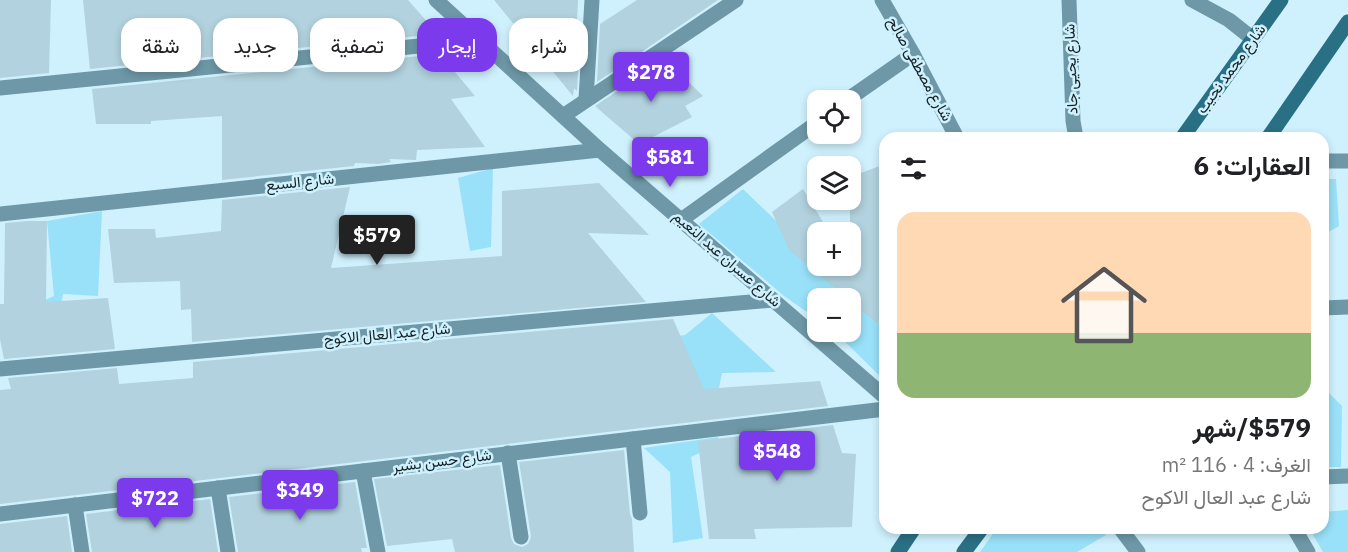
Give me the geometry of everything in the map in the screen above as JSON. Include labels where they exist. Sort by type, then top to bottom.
[{"type":"main road","name":"شارع محمد نجيب","points":[[1186,132],[1281,0]]},
{"type":"main road","points":[[1272,132],[1348,22]]},
{"type":"main road","points":[[898,552],[910,534]]},
{"type":"main road","points":[[964,552],[978,534]]},
{"type":"street","name":"شارع عسران عبد النعيم","points":[[436,0],[455,18]]},
{"type":"street","points":[[586,99],[592,0]]},
{"type":"street","points":[[563,116],[735,0]]},
{"type":"street","name":"شارع مصطفى صالح","points":[[882,0],[954,132]]},
{"type":"street","name":"شارع يحيى جاد","points":[[1069,0],[1075,132]]},
{"type":"street","points":[[1192,0],[1229,20],[1253,39]]},
{"type":"street","points":[[0,88],[417,46]]},
{"type":"street","points":[[861,90],[913,54]]},
{"type":"street","name":"شارع عسران عبد النعيم","points":[[497,56],[600,150],[879,392]]},
{"type":"street","points":[[681,220],[807,130]]},
{"type":"street","name":"شارع السبع","points":[[0,214],[600,150]]},
{"type":"street","points":[[1329,161],[1348,161]]},
{"type":"street","name":"شارع عبد العال الاكوح","points":[[0,369],[773,300]]},
{"type":"street","points":[[1329,308],[1348,307]]},
{"type":"street","name":"شارع حسن بشير","points":[[0,514],[879,410]]},
{"type":"street","points":[[633,439],[640,513]]},
{"type":"street","points":[[508,453],[521,537]]},
{"type":"street","points":[[363,471],[378,552]]},
{"type":"street","points":[[1329,477],[1348,476]]},
{"type":"street","points":[[218,488],[228,552]]},
{"type":"street","points":[[75,505],[82,552]]},
{"type":"street","points":[[1124,534],[1138,552]]},
{"type":"street","points":[[1298,534],[1308,552]]},
{"type":"shaded area","points":[[493,168],[491,247],[470,251],[458,178]]},
{"type":"shaded area","points":[[1329,179],[1336,179],[1339,226],[1329,232]]},
{"type":"shaded area","points":[[743,189],[807,250],[807,276],[834,276],[846,288],[807,288],[807,312],[784,296],[699,224]]},
{"type":"shaded area","points":[[102,211],[98,296],[63,294],[59,317],[38,303],[54,296],[47,221]]},
{"type":"shaded area","points":[[861,302],[879,319],[879,375],[845,342],[861,342]]},
{"type":"shaded area","points":[[712,313],[776,372],[722,373],[713,419],[644,341],[685,335]]},
{"type":"shaded area","points":[[1329,393],[1342,406],[1341,467],[1329,467]]},
{"type":"shaded area","points":[[718,437],[718,444],[691,457],[703,538],[673,543],[670,472],[644,448]]},
{"type":"shaded area","points":[[1348,510],[1348,552],[1323,552],[1312,534],[1329,534],[1329,512]]},
{"type":"shaded area","points":[[993,534],[1106,535],[1077,552],[980,552]]},
{"type":"building","points":[[0,0],[51,0],[49,73],[0,78]]},
{"type":"building","points":[[83,0],[408,0],[424,18],[417,18],[417,36],[405,37],[405,18],[310,18],[310,47],[298,48],[298,18],[213,18],[213,57],[201,58],[201,18],[121,18],[121,66],[90,69]]},
{"type":"building","points":[[494,0],[578,0],[577,18],[509,18]]},
{"type":"building","points":[[637,0],[718,0],[597,82],[600,24]]},
{"type":"building","points":[[417,56],[417,72],[455,72],[475,96],[451,99],[485,147],[417,150],[416,160],[389,159],[391,162],[355,163],[354,166],[222,180],[222,116],[151,121],[151,124],[96,124],[92,89],[261,72],[298,72],[298,68],[310,67],[310,72],[405,72],[405,58]]},
{"type":"building","points":[[665,59],[703,96],[685,106],[692,117],[639,144],[595,106]]},
{"type":"building","points":[[553,72],[578,72],[577,91],[574,88],[573,96]]},
{"type":"building","points":[[879,166],[878,324],[861,310],[861,288],[835,288],[820,276],[861,276],[861,222],[850,222],[850,210],[861,210],[861,173]]},
{"type":"building","points":[[599,183],[649,235],[588,233],[646,302],[192,342],[191,309],[181,310],[180,281],[114,283],[108,229],[155,229],[156,238],[221,231],[222,200],[350,187],[331,268],[502,256],[502,191]]},
{"type":"building","points":[[803,189],[807,196],[807,210],[816,210],[823,222],[807,222],[807,265],[789,250],[772,212]]},
{"type":"building","points":[[47,221],[46,302],[108,298],[115,349],[4,359],[0,339],[0,304],[4,304],[5,223]]},
{"type":"building","points":[[673,319],[704,389],[820,381],[828,406],[0,504],[0,390],[11,389],[8,378],[117,368],[119,384],[193,378],[193,362]]},
{"type":"building","points":[[833,425],[842,453],[856,454],[852,527],[754,529],[756,539],[709,539],[698,441]]},
{"type":"building","points":[[624,450],[634,552],[455,552],[452,539],[387,546],[374,479],[500,465],[511,538],[514,544],[522,547],[528,544],[531,536],[519,462]]},
{"type":"building","points":[[355,482],[367,548],[361,548],[362,552],[238,552],[229,497]]},
{"type":"building","points":[[210,499],[218,552],[92,552],[86,514]]},
{"type":"building","points":[[67,516],[72,552],[0,552],[0,524]]}]
